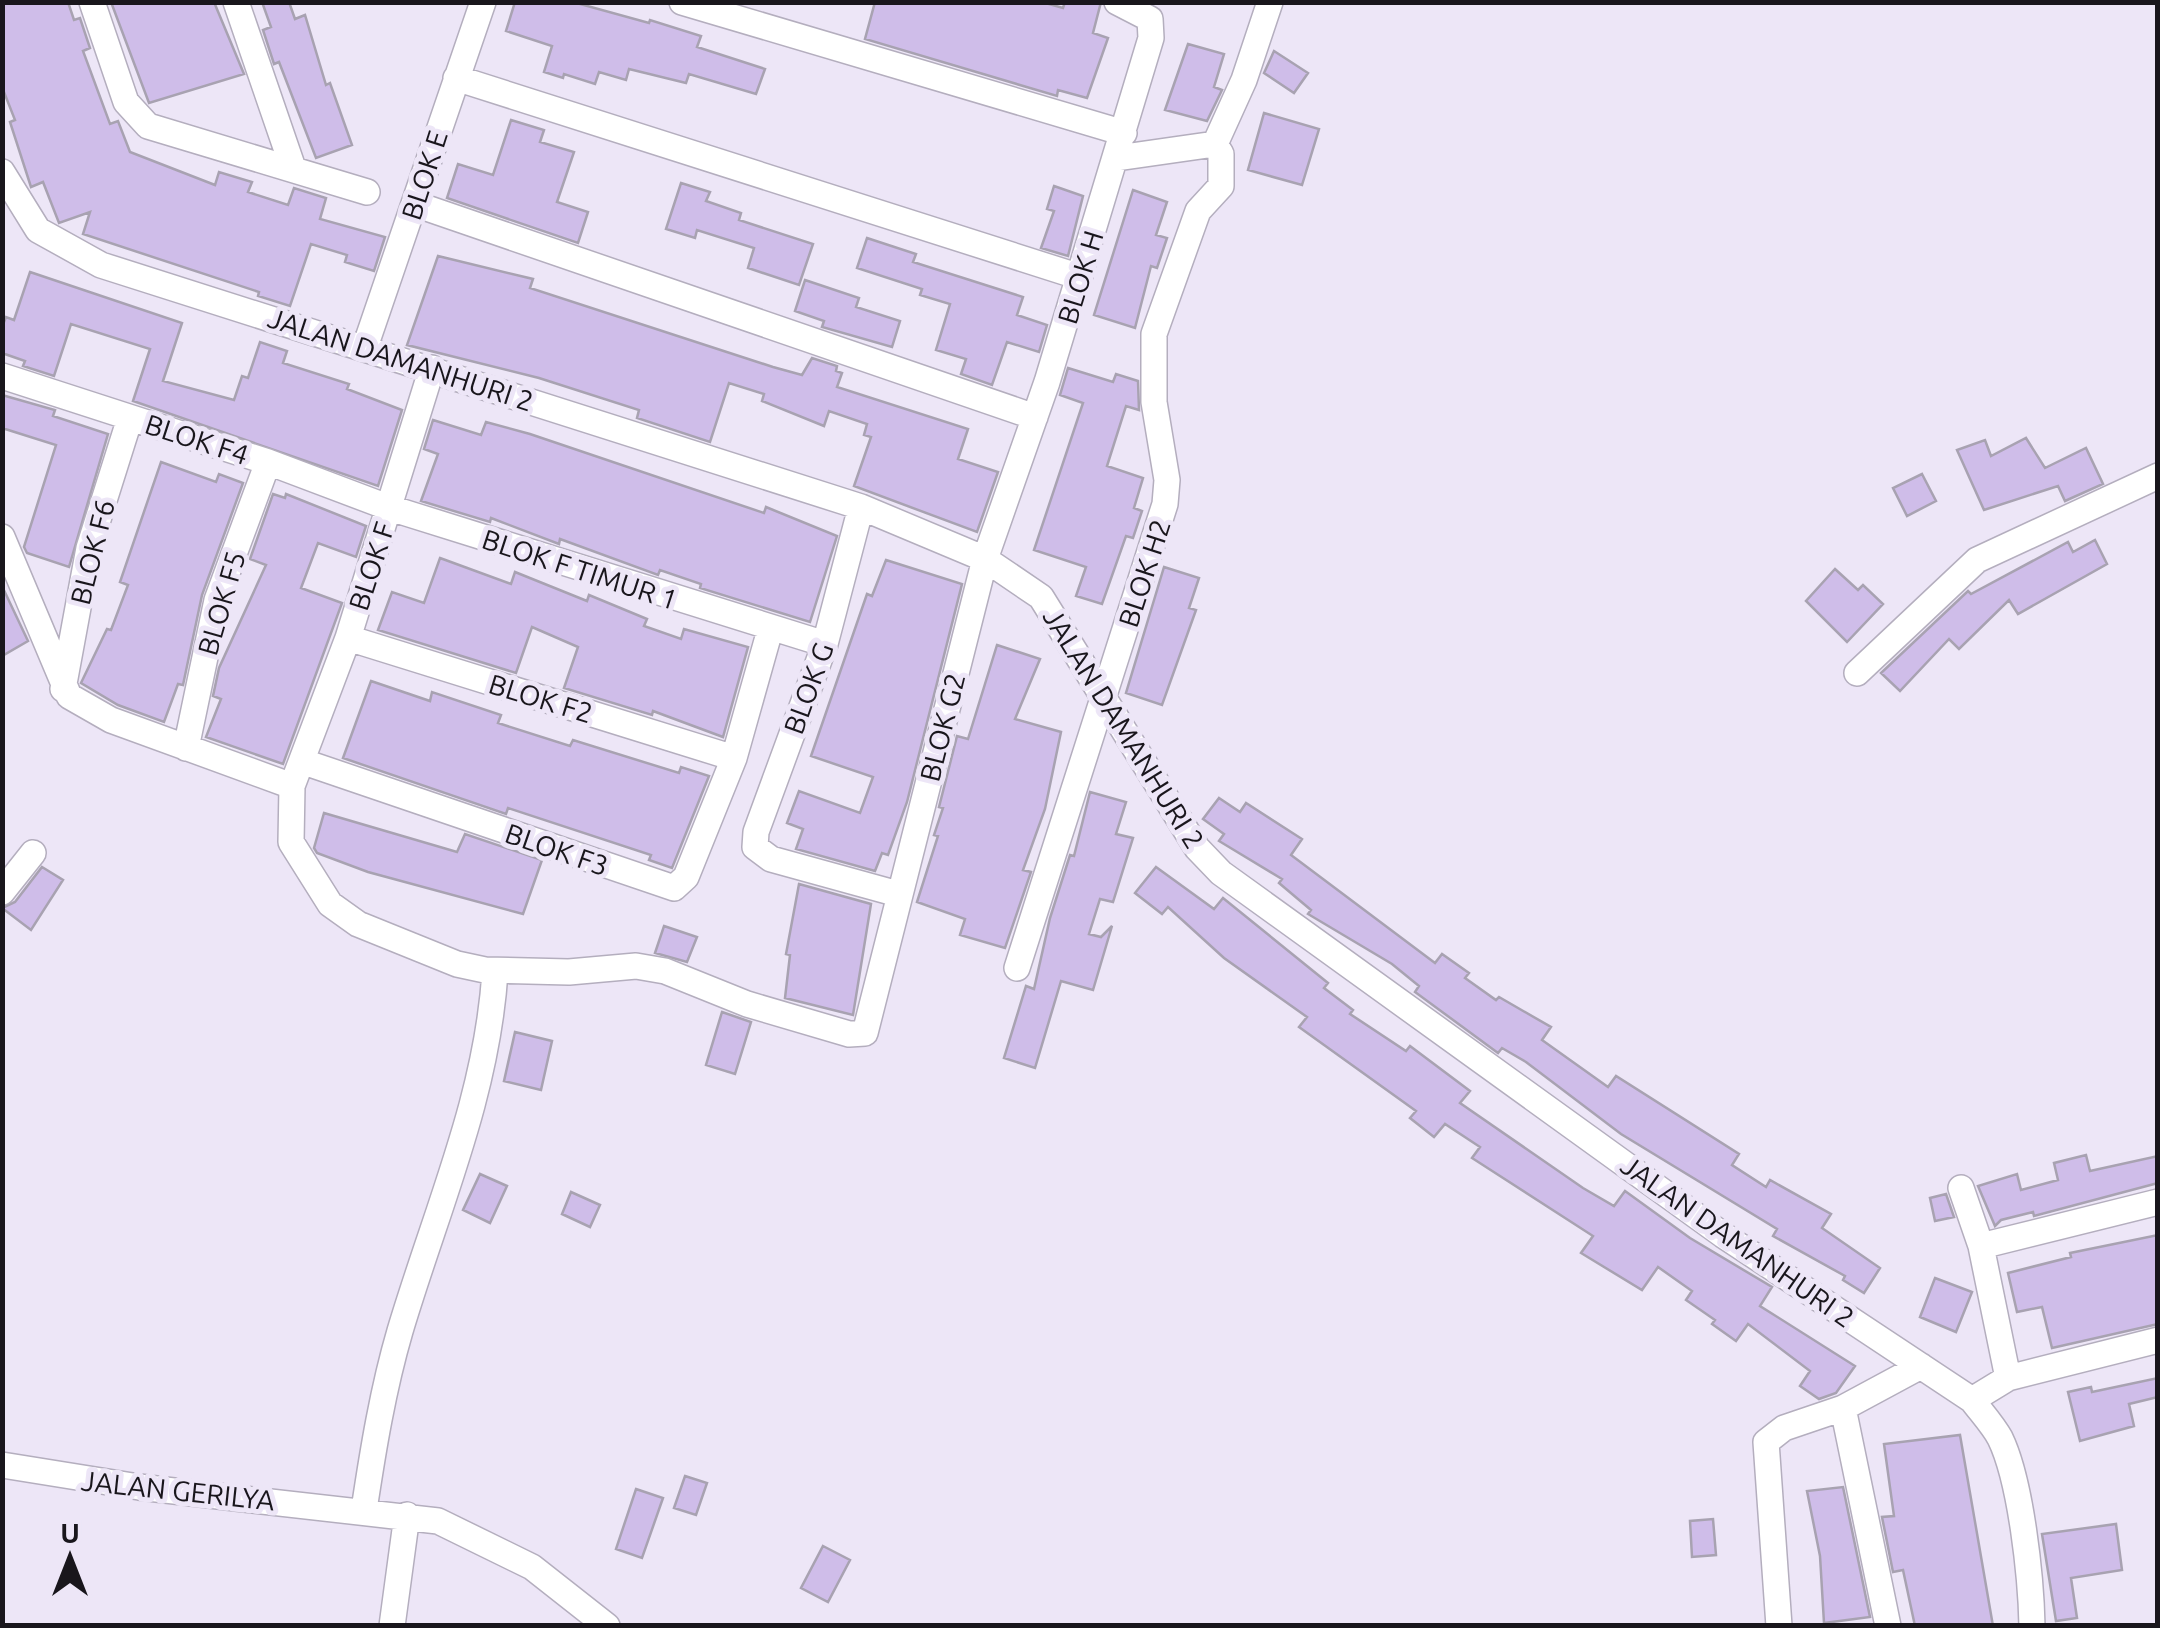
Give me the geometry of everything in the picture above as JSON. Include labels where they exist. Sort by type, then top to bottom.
[{"type":"street","points":[[92,2],[126,102],[148,126],[367,192]]},
{"type":"street","points":[[236,2],[293,168]]},
{"type":"street","name":"BLOK E","points":[[365,347],[483,2]]},
{"type":"street","points":[[682,2],[1120,146],[1215,144],[1244,80],[1270,2]]},
{"type":"street","name":"BLOK H","points":[[984,559],[1080,277],[1153,27],[1150,19],[1121,4]]},
{"type":"street","points":[[456,78],[1080,277]]},
{"type":"street","name":"BLOK H2","points":[[1017,968],[1166,504],[1167,480],[1154,402],[1154,334],[1198,211],[1222,186],[1222,154],[1215,144]]},
{"type":"street","name":"JALAN DAMANHURI 2","points":[[2,172],[38,230],[63,248],[101,265],[860,507],[984,559],[1041,597],[1197,848],[1222,873],[1723,1235],[1972,1400]]},
{"type":"street","points":[[415,204],[1035,417]]},
{"type":"street","name":"BLOK F","points":[[432,368],[348,638],[298,774],[292,842],[330,904],[343,917],[456,964],[495,972]]},
{"type":"street","name":"BLOK F4","points":[[2,376],[268,462],[390,508]]},
{"type":"street","name":"BLOK F6","points":[[63,689],[89,548],[130,418]]},
{"type":"street","name":"BLOK F5","points":[[186,748],[216,600],[268,462]]},
{"type":"street","points":[[1857,673],[1976,560],[2158,476]]},
{"type":"street","name":"BLOK G","points":[[860,507],[825,644],[756,832],[755,847],[771,859],[898,894]]},
{"type":"street","name":"BLOK F TIMUR 1","points":[[390,508],[770,630],[825,644]]},
{"type":"street","points":[[6,555],[63,689],[90,711],[186,748],[298,774]]},
{"type":"street","name":"BLOK G2","points":[[495,972],[636,966],[665,971],[747,1004],[857,1036],[870,1022],[898,894],[984,559]]},
{"type":"street","points":[[734,758],[770,630]]},
{"type":"street","name":"BLOK F2","points":[[348,638],[734,758]]},
{"type":"street","name":"BLOK F3","points":[[298,774],[674,888],[686,877],[734,758]]},
{"type":"street","points":[[2,892],[33,853]]},
{"type":"street","points":[[360,1509],[400,1334],[467,1134],[489,1048],[495,972]]},
{"type":"street","points":[[1961,1188],[1982,1246],[2008,1378]]},
{"type":"street","points":[[1982,1246],[2158,1202]]},
{"type":"street","points":[[2032,1626],[2031,1590],[2008,1456],[1998,1434],[1972,1400],[2008,1378],[2158,1340]]},
{"type":"street","points":[[1780,1626],[1766,1442],[1784,1428],[1931,1373]]},
{"type":"street","points":[[1843,1408],[1888,1626]]},
{"type":"street","name":"JALAN GERILYA","points":[[2,1466],[438,1521],[532,1567],[607,1626]]},
{"type":"street","points":[[392,1626],[408,1515]]},
{"type":"building","points":[[2,2],[68,2],[74,20],[80,18],[90,48],[83,51],[110,124],[118,121],[130,152],[215,185],[219,172],[252,182],[248,192],[288,205],[294,188],[326,198],[320,219],[385,237],[374,271],[345,262],[347,255],[311,244],[290,306],[258,296],[259,292],[83,234],[90,212],[59,223],[43,182],[31,187],[10,122],[15,120],[2,87]]},
{"type":"building","points":[[111,2],[214,2],[244,74],[149,103]]},
{"type":"building","points":[[262,2],[289,2],[295,19],[305,15],[326,85],[330,83],[352,145],[316,158],[279,62],[274,64],[263,30],[271,27]]},
{"type":"building","points":[[515,2],[573,2],[649,23],[650,20],[701,36],[697,47],[765,69],[756,94],[689,74],[686,83],[629,69],[626,80],[599,72],[595,84],[564,74],[563,78],[544,72],[552,46],[506,31]]},
{"type":"building","points":[[875,2],[1042,2],[1063,8],[1065,2],[1101,2],[1093,33],[1108,38],[1087,98],[1058,90],[1057,96],[865,39]]},
{"type":"building","points":[[1188,44],[1224,54],[1214,87],[1222,90],[1207,121],[1165,110]]},
{"type":"building","points":[[1274,51],[1308,73],[1294,93],[1264,73]]},
{"type":"building","points":[[1264,113],[1319,129],[1302,185],[1248,170]]},
{"type":"building","points":[[511,120],[544,130],[540,142],[574,152],[557,202],[588,212],[578,243],[447,198],[458,164],[493,175]]},
{"type":"building","points":[[681,183],[710,192],[706,201],[741,213],[739,220],[813,244],[799,285],[748,268],[754,248],[697,230],[695,238],[666,229]]},
{"type":"building","points":[[1054,186],[1083,196],[1068,256],[1041,248],[1054,211],[1047,209]]},
{"type":"building","points":[[1133,190],[1167,202],[1156,235],[1167,238],[1157,268],[1151,266],[1135,328],[1094,315]]},
{"type":"building","points":[[867,238],[916,254],[913,262],[1023,297],[1017,315],[1047,325],[1039,352],[1007,342],[992,385],[961,374],[966,359],[936,350],[950,304],[920,295],[922,289],[857,268]]},
{"type":"building","points":[[438,256],[533,279],[530,288],[802,375],[812,358],[837,366],[836,371],[842,373],[837,387],[968,429],[958,459],[998,472],[977,532],[854,486],[871,437],[864,435],[867,424],[829,411],[824,426],[762,401],[764,394],[729,383],[710,442],[637,418],[639,410],[539,378],[407,345]]},
{"type":"building","points":[[30,272],[182,323],[163,381],[234,400],[242,376],[248,378],[260,342],[287,351],[283,363],[349,384],[347,389],[402,410],[378,486],[133,401],[150,349],[71,324],[54,376],[23,366],[25,361],[2,353],[2,327],[6,317],[14,320]]},
{"type":"building","points":[[805,280],[859,298],[856,307],[900,321],[892,347],[822,327],[824,321],[795,311]]},
{"type":"building","points":[[1068,368],[1113,382],[1116,374],[1138,381],[1139,410],[1126,406],[1107,466],[1143,478],[1134,508],[1142,511],[1133,538],[1126,536],[1102,604],[1076,596],[1086,567],[1034,550],[1083,403],[1060,395]]},
{"type":"building","points":[[2,395],[55,410],[53,416],[108,434],[69,567],[27,553],[24,547],[56,445],[2,428]]},
{"type":"building","points":[[433,420],[481,435],[486,422],[530,434],[764,513],[766,507],[837,536],[810,622],[700,588],[701,584],[660,570],[658,575],[560,539],[559,544],[491,518],[490,522],[421,501],[438,454],[424,449]]},
{"type":"building","points":[[2026,438],[2045,468],[2086,448],[2103,484],[2065,501],[2058,486],[1984,510],[1957,450],[1985,440],[1991,456]]},
{"type":"building","points":[[161,462],[216,482],[219,474],[243,483],[202,595],[183,685],[178,684],[164,722],[118,705],[81,683],[107,629],[111,630],[128,585],[120,582]]},
{"type":"building","points":[[1922,474],[1936,501],[1907,516],[1893,488]]},
{"type":"building","points":[[273,494],[285,498],[286,494],[366,526],[356,557],[318,543],[301,588],[342,603],[283,764],[206,737],[221,699],[213,696],[219,668],[266,565],[250,559]]},
{"type":"building","points":[[2095,540],[2107,564],[2018,614],[2009,600],[1959,649],[1949,639],[1900,691],[1881,673],[1968,591],[1971,594],[2068,542],[2073,552]]},
{"type":"building","points":[[440,558],[511,584],[515,572],[587,601],[589,595],[647,619],[644,626],[681,639],[684,629],[748,647],[723,737],[653,711],[652,715],[564,688],[578,647],[532,627],[516,673],[378,630],[392,592],[424,603]]},
{"type":"building","points":[[886,560],[962,584],[907,802],[888,855],[882,853],[875,871],[796,849],[803,829],[787,823],[799,791],[860,813],[873,777],[811,756],[867,594],[872,596]]},
{"type":"building","points":[[1164,567],[1199,578],[1189,608],[1196,610],[1162,705],[1126,693]]},
{"type":"building","points":[[1835,569],[1858,590],[1863,585],[1883,604],[1847,642],[1806,601]]},
{"type":"building","points":[[2,586],[28,641],[2,656]]},
{"type":"building","points":[[997,645],[1040,659],[1015,719],[1061,732],[1045,809],[1023,870],[1031,872],[1005,948],[960,935],[965,919],[917,902],[938,836],[934,835],[943,808],[939,807],[957,736],[968,739]]},
{"type":"building","points":[[371,681],[430,701],[432,692],[501,715],[498,723],[570,746],[573,740],[679,773],[681,767],[709,776],[672,868],[649,860],[651,855],[508,808],[506,814],[343,758]]},
{"type":"building","points":[[1090,792],[1126,802],[1116,834],[1133,838],[1113,902],[1100,899],[1089,934],[1101,937],[1112,926],[1093,990],[1061,981],[1035,1068],[1004,1058],[1026,986],[1034,989],[1050,918],[1070,855],[1074,856]]},
{"type":"building","points":[[1219,798],[1240,812],[1246,803],[1302,839],[1291,855],[1435,963],[1442,954],[1469,973],[1465,978],[1496,1000],[1499,997],[1551,1027],[1542,1040],[1608,1087],[1616,1076],[1739,1154],[1732,1165],[1766,1187],[1770,1180],[1831,1214],[1822,1228],[1880,1268],[1864,1293],[1843,1280],[1845,1276],[1773,1236],[1777,1229],[1621,1134],[1526,1062],[1502,1048],[1498,1053],[1415,992],[1419,986],[1392,964],[1308,914],[1311,910],[1279,883],[1282,879],[1219,841],[1224,834],[1203,819]]},
{"type":"building","points":[[324,813],[457,852],[465,834],[542,860],[523,914],[368,872],[317,853],[314,848]]},
{"type":"building","points":[[42,867],[63,880],[31,930],[2,908],[15,902]]},
{"type":"building","points":[[1156,867],[1214,909],[1223,898],[1328,983],[1324,988],[1353,1010],[1350,1014],[1406,1051],[1410,1046],[1470,1091],[1460,1103],[1583,1188],[1614,1206],[1625,1191],[1690,1238],[1772,1287],[1760,1306],[1855,1366],[1836,1393],[1819,1399],[1800,1386],[1810,1371],[1748,1324],[1736,1341],[1686,1300],[1692,1291],[1658,1267],[1642,1290],[1581,1253],[1593,1236],[1472,1158],[1480,1147],[1445,1124],[1434,1137],[1410,1118],[1416,1111],[1299,1027],[1307,1017],[1224,958],[1168,907],[1162,914],[1135,893]]},
{"type":"building","points":[[799,884],[871,904],[853,1015],[785,998],[790,955],[786,954]]},
{"type":"building","points":[[664,926],[697,937],[687,962],[655,953]]},
{"type":"building","points":[[722,1012],[751,1022],[735,1074],[706,1065]]},
{"type":"building","points":[[515,1032],[552,1041],[541,1090],[504,1081]]},
{"type":"building","points":[[2086,1155],[2090,1171],[2158,1156],[2158,1183],[2034,1216],[2033,1212],[2001,1220],[1995,1226],[1978,1186],[2017,1174],[2021,1190],[2058,1180],[2054,1163]]},
{"type":"building","points":[[480,1174],[507,1186],[490,1223],[463,1210]]},
{"type":"building","points":[[571,1192],[600,1205],[590,1227],[562,1214]]},
{"type":"building","points":[[1946,1194],[1954,1217],[1935,1221],[1930,1198]]},
{"type":"building","points":[[2158,1235],[2158,1324],[2052,1348],[2042,1307],[2017,1312],[2008,1273],[2071,1257],[2070,1253]]},
{"type":"building","points":[[1935,1278],[1972,1292],[1956,1332],[1920,1317]]},
{"type":"building","points":[[2158,1378],[2158,1397],[2129,1404],[2134,1426],[2080,1441],[2068,1392],[2091,1387],[2092,1392]]},
{"type":"building","points":[[1960,1435],[1993,1626],[1915,1626],[1903,1570],[1893,1572],[1882,1517],[1894,1516],[1884,1444]]},
{"type":"building","points":[[685,1476],[707,1483],[696,1515],[674,1508]]},
{"type":"building","points":[[1843,1487],[1870,1617],[1824,1623],[1820,1556],[1807,1491]]},
{"type":"building","points":[[636,1489],[663,1498],[642,1558],[616,1549]]},
{"type":"building","points":[[1713,1519],[1716,1555],[1692,1557],[1690,1521]]},
{"type":"building","points":[[2116,1524],[2122,1570],[2071,1578],[2077,1618],[2056,1621],[2042,1534]]},
{"type":"building","points":[[823,1546],[850,1560],[828,1602],[801,1588]]}]
